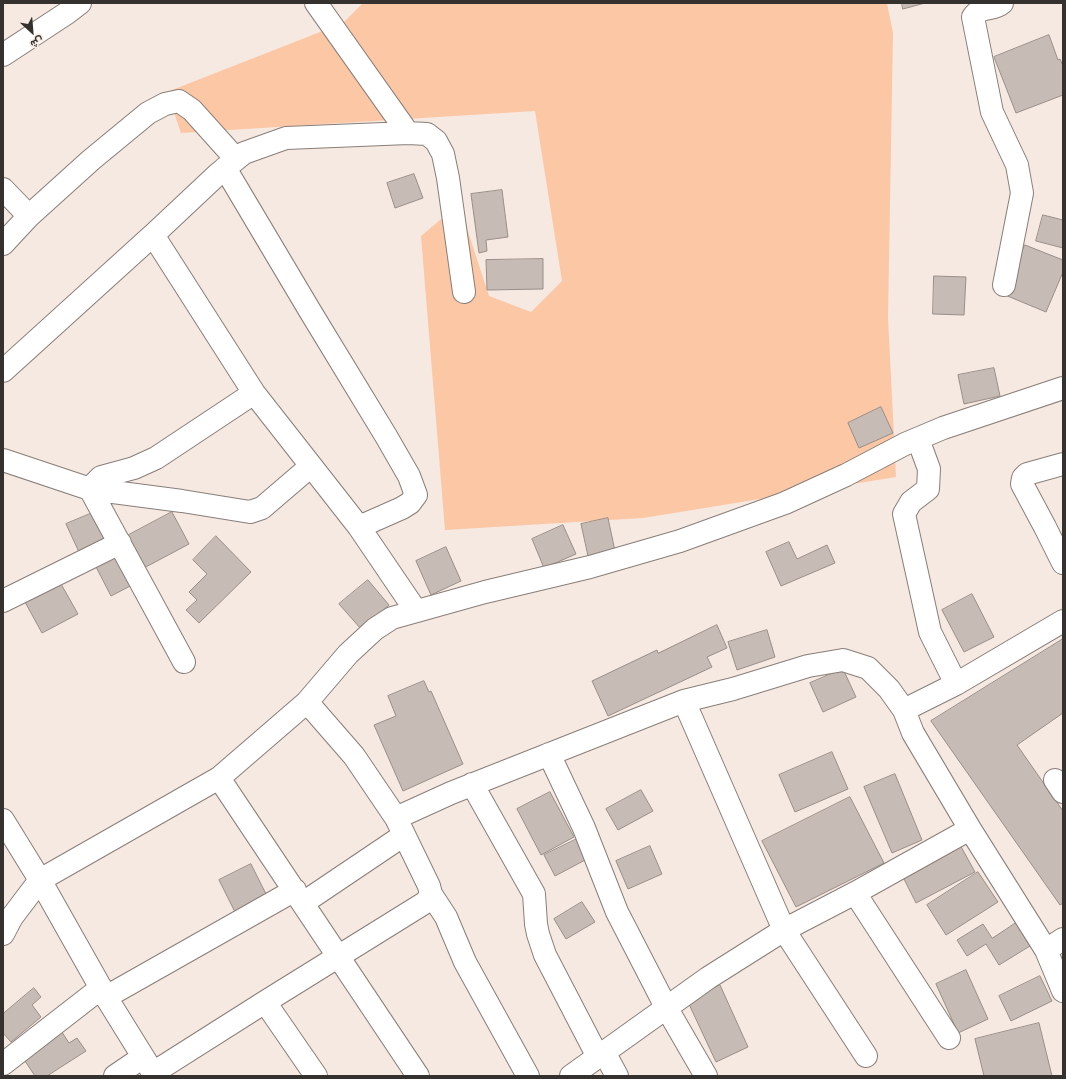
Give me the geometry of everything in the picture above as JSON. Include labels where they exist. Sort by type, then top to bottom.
[{"type":"street","points":[[3,55],[80,3]]},
{"type":"street","points":[[316,3],[408,133]]},
{"type":"street","points":[[1002,3],[999,6],[982,9],[976,12],[973,17],[992,112],[1017,165],[1022,193],[1004,285]]},
{"type":"street","points":[[3,244],[29,216],[91,160],[148,114],[165,104],[179,101],[192,110],[231,163],[306,304],[409,476],[416,495],[410,503],[359,527]]},
{"type":"street","points":[[3,371],[231,163],[244,153],[286,138],[408,133],[427,134],[436,141],[443,154],[448,178],[464,292]]},
{"type":"street","points":[[3,189],[29,216]]},
{"type":"street","points":[[153,235],[254,393],[359,527],[416,611]]},
{"type":"street","points":[[3,934],[12,917],[40,880],[219,778],[307,702],[348,654],[376,629],[392,618],[485,592],[590,567],[680,541],[785,503],[846,475],[905,444],[943,428],[1063,388]]},
{"type":"street","points":[[90,490],[101,477],[134,468],[156,458],[254,393]]},
{"type":"street","points":[[918,439],[929,469],[928,489],[912,502],[904,514],[930,632],[956,684]]},
{"type":"street","points":[[3,460],[90,490],[182,501],[250,512],[262,508],[311,466]]},
{"type":"street","points":[[1063,464],[1027,474],[1023,478],[1022,484],[1063,563]]},
{"type":"street","points":[[90,490],[184,662]]},
{"type":"street","points":[[3,601],[120,543]]},
{"type":"street","points":[[904,710],[956,684],[1063,621]]},
{"type":"street","points":[[7,1068],[104,993],[299,897],[400,826],[451,793],[684,700],[733,689],[808,666],[843,660],[868,668],[889,689],[904,710],[913,732],[970,829],[1055,944],[1063,991]]},
{"type":"street","points":[[684,700],[784,930],[866,1056]]},
{"type":"street","points":[[307,702],[354,756],[400,826],[429,886],[431,894],[446,917],[465,962],[528,1076]]},
{"type":"street","points":[[549,754],[584,828],[617,912],[666,1007],[706,1076]]},
{"type":"street","points":[[219,778],[418,1076]]},
{"type":"street","points":[[472,784],[534,894],[537,929],[545,955],[601,1054],[617,1076]]},
{"type":"street","points":[[4,822],[40,880],[104,993],[150,1068]]},
{"type":"street","points":[[571,1076],[708,978],[784,930],[855,893],[970,829]]},
{"type":"street","points":[[855,893],[949,1038]]},
{"type":"street","points":[[115,1076],[150,1068],[265,1002],[426,902],[431,894]]},
{"type":"street","points":[[265,1002],[316,1076]]},
{"type":"shaded area","points":[[363,3],[887,3],[893,33],[888,318],[896,477],[643,518],[445,530],[421,236],[459,204],[489,296],[531,312],[562,281],[535,111],[181,133],[167,92],[343,23]]},
{"type":"building","points":[[902,3],[925,3],[903,9]]},
{"type":"building","points":[[1049,35],[1058,60],[1060,59],[1063,66],[1063,95],[1016,113],[994,57]]},
{"type":"building","points":[[414,174],[423,198],[395,208],[387,183]]},
{"type":"building","points":[[502,190],[508,237],[486,240],[487,251],[479,253],[471,194]]},
{"type":"building","points":[[1043,215],[1063,220],[1063,248],[1036,241]]},
{"type":"building","points":[[1025,245],[1063,260],[1063,272],[1046,312],[1005,295]]},
{"type":"building","points":[[543,259],[543,289],[487,290],[486,260]]},
{"type":"building","points":[[934,276],[966,277],[964,315],[933,314]]},
{"type":"building","points":[[994,368],[1000,396],[964,404],[958,375]]},
{"type":"building","points":[[881,407],[893,433],[859,448],[848,423]]},
{"type":"building","points":[[97,511],[109,538],[79,552],[66,524]]},
{"type":"building","points":[[172,512],[189,544],[142,569],[125,537]]},
{"type":"building","points":[[608,518],[615,551],[588,556],[581,524]]},
{"type":"building","points":[[563,525],[576,554],[544,568],[532,539]]},
{"type":"building","points":[[216,536],[251,572],[199,623],[186,610],[197,600],[189,592],[207,574],[193,560]]},
{"type":"building","points":[[789,542],[797,559],[827,545],[835,563],[781,586],[766,552]]},
{"type":"building","points":[[446,547],[461,581],[431,595],[416,561]]},
{"type":"building","points":[[118,548],[136,583],[111,596],[93,561]]},
{"type":"building","points":[[368,580],[389,605],[361,629],[339,604]]},
{"type":"building","points":[[61,584],[78,614],[42,633],[25,602]]},
{"type":"building","points":[[972,594],[994,637],[964,652],[942,610]]},
{"type":"building","points":[[717,625],[727,648],[707,657],[712,667],[608,716],[592,681],[657,650],[658,653]]},
{"type":"building","points":[[767,630],[775,657],[737,670],[728,642]]},
{"type":"building","points":[[1063,639],[1063,713],[1017,745],[1063,811],[1063,903],[1060,905],[931,721]]},
{"type":"building","points":[[843,669],[856,697],[823,712],[810,683]]},
{"type":"building","points":[[424,681],[429,692],[431,691],[463,764],[403,791],[374,725],[396,716],[388,696]]},
{"type":"building","points":[[832,752],[848,789],[795,812],[779,775]]},
{"type":"building","points":[[895,774],[922,840],[892,853],[864,787]]},
{"type":"building","points":[[641,790],[653,811],[618,830],[606,809]]},
{"type":"building","points":[[550,792],[574,837],[541,855],[517,809]]},
{"type":"building","points":[[850,797],[884,863],[796,907],[762,841]]},
{"type":"building","points":[[577,839],[587,859],[555,876],[544,855]]},
{"type":"building","points":[[959,843],[975,872],[916,903],[902,875]]},
{"type":"building","points":[[650,846],[662,874],[628,889],[616,861]]},
{"type":"building","points":[[251,864],[268,898],[236,914],[219,880]]},
{"type":"building","points":[[978,872],[998,902],[946,935],[927,905]]},
{"type":"building","points":[[582,902],[595,922],[566,939],[554,919]]},
{"type":"building","points":[[1016,923],[1030,946],[999,965],[986,944],[967,956],[957,940],[983,924],[992,938]]},
{"type":"building","points":[[966,970],[988,1019],[958,1033],[936,984]]},
{"type":"building","points":[[1040,976],[1052,1001],[1011,1021],[999,996]]},
{"type":"building","points":[[720,985],[748,1047],[716,1062],[687,1000]]},
{"type":"building","points":[[34,988],[41,997],[32,1005],[41,1017],[11,1042],[3,1033],[3,1014]]},
{"type":"building","points":[[1039,1023],[1052,1076],[984,1076],[975,1039]]},
{"type":"building","points":[[60,1029],[69,1043],[77,1038],[86,1051],[47,1076],[35,1076],[21,1055]]}]
